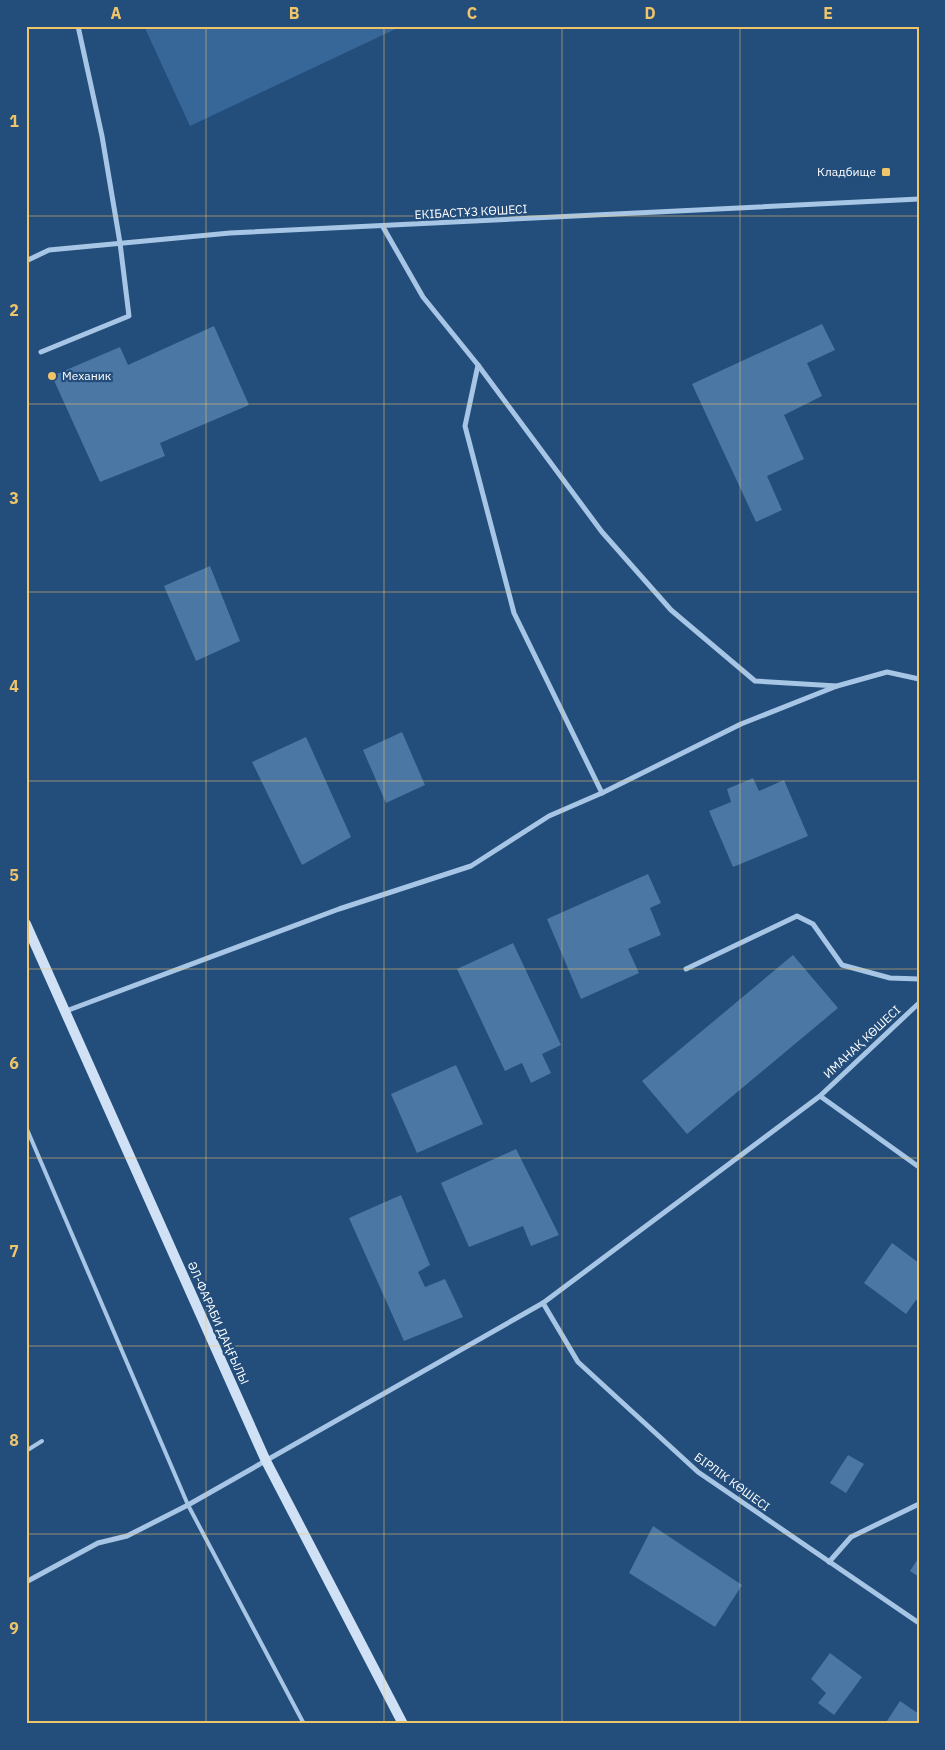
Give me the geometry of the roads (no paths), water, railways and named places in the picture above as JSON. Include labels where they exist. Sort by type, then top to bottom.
[{"type":"main road","name":"ӘЛ-ФАРАБИ ДАҢҒЫЛЫ","points":[[26,924],[266,1461],[403,1724]]},
{"type":"street","points":[[41,352],[129,316],[120,243],[102,136],[78,26]]},
{"type":"street","name":"ЕКІБАСТҰЗ КӨШЕСІ","points":[[26,261],[49,250],[230,233],[383,227],[919,199]]},
{"type":"street","points":[[383,227],[423,297],[478,365],[602,532],[671,610],[755,681],[837,686]]},
{"type":"street","points":[[478,365],[465,426],[514,613],[602,793]]},
{"type":"street","points":[[66,1011],[339,909],[471,866],[549,816],[602,793],[741,724],[837,686],[887,672],[919,679]]},
{"type":"street","points":[[686,970],[797,916],[813,924],[842,965],[890,978],[919,979]]},
{"type":"street","name":"ИМАНАҚ КӨШЕСІ","points":[[26,1582],[98,1543],[127,1536],[188,1505],[544,1303],[820,1096],[919,1003]]},
{"type":"street","points":[[820,1096],[919,1167]]},
{"type":"street","name":"БІРЛІК КӨШЕСІ","points":[[544,1303],[578,1362],[698,1472],[919,1623]]},
{"type":"street","points":[[829,1562],[851,1537],[919,1504]]},
{"type":"lane","points":[[26,1127],[188,1505],[304,1724]]},
{"type":"lane","points":[[26,1451],[42,1440]]},
{"type":"place","name":"Кладбище","points":[[886,172]]},
{"type":"place","name":"Механик","points":[[52,376]]}]
